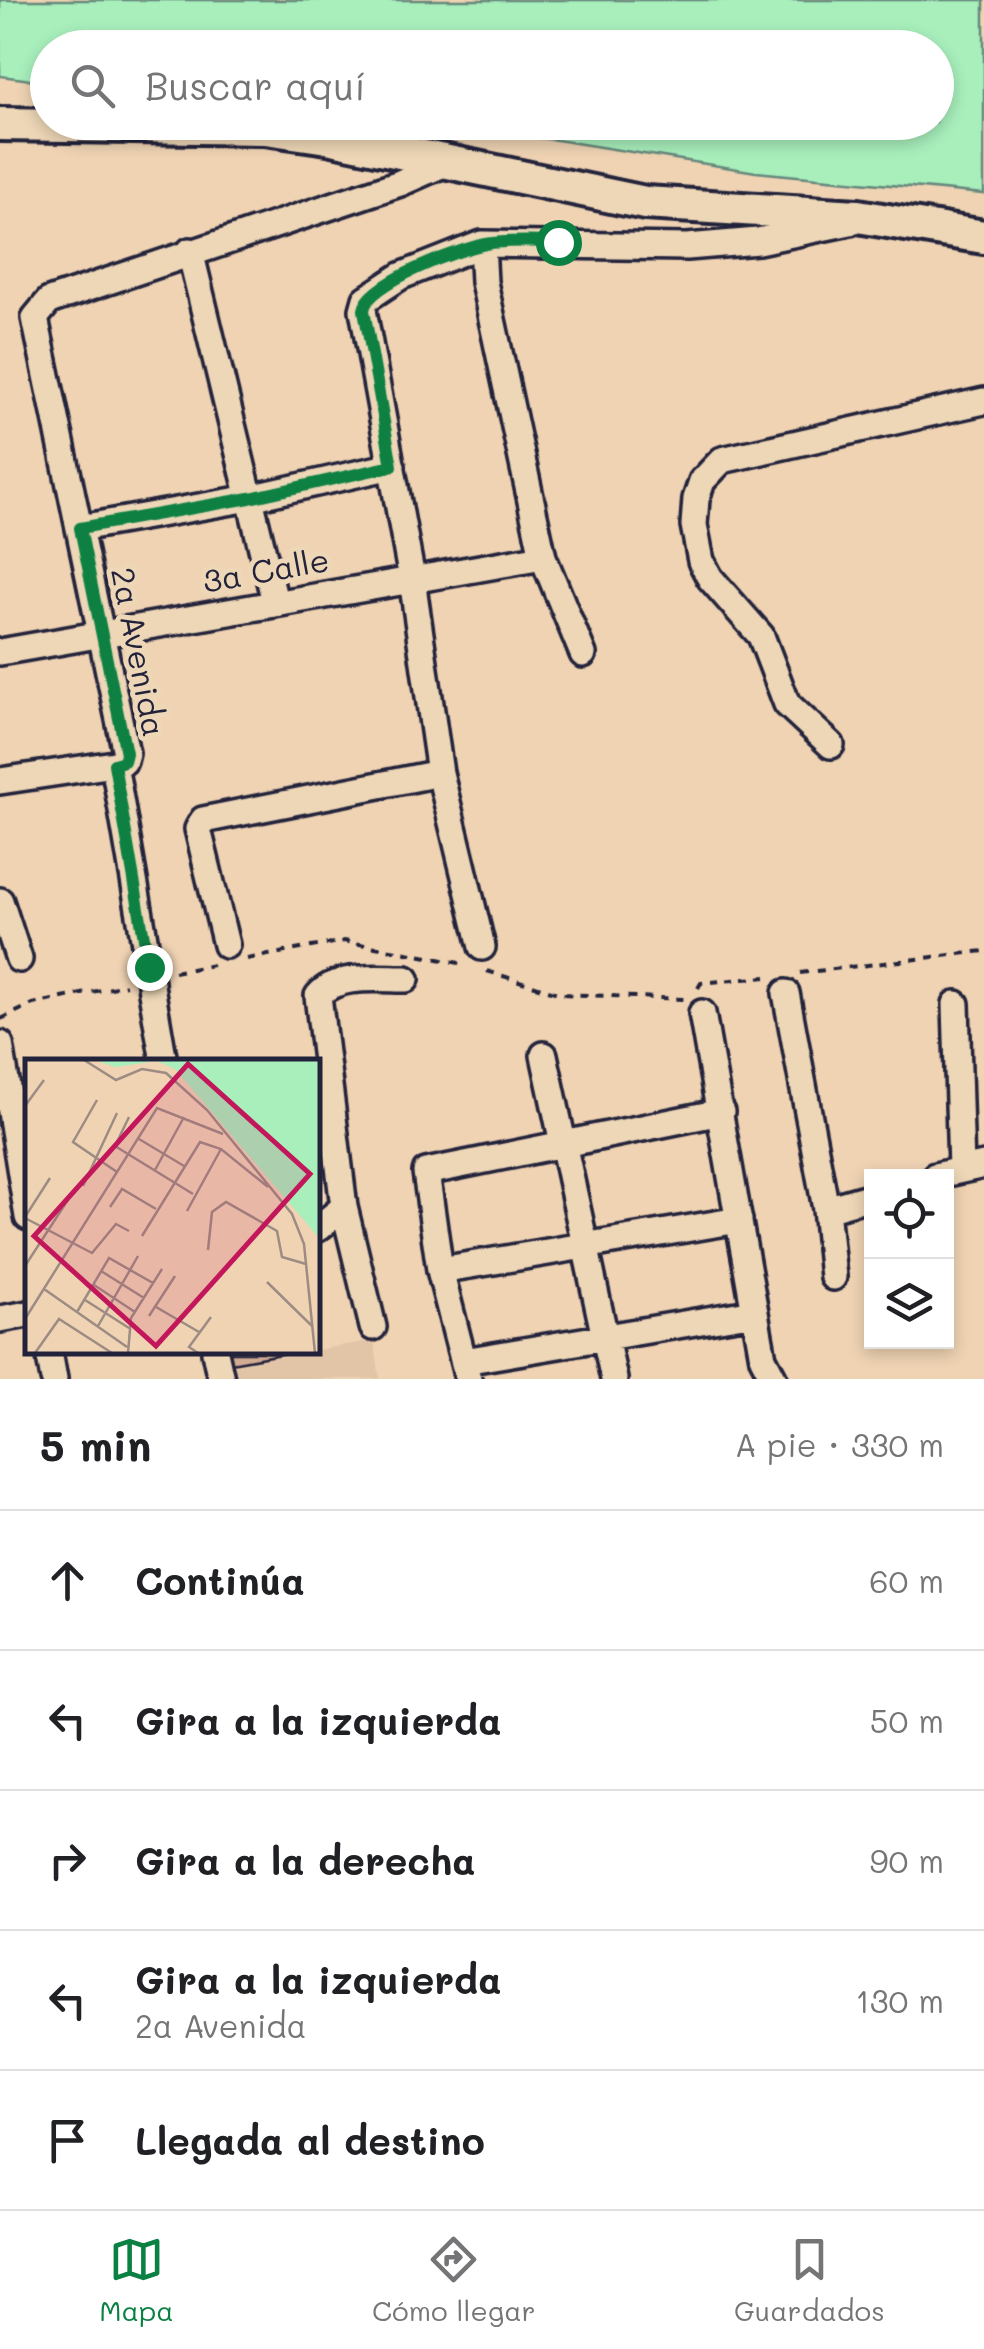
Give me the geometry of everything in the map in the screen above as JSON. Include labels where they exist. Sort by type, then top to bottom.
[{"type":"main road","points":[[0,124],[30,124]]},
{"type":"main road","points":[[332,140],[645,203],[858,216],[984,237]]},
{"type":"street","points":[[276,602],[190,251],[400,183],[450,161]]},
{"type":"street","points":[[477,960],[440,772],[412,579],[364,310],[366,299],[401,276],[482,244],[687,247],[758,241],[844,226],[858,216]]},
{"type":"street","points":[[482,244],[484,282],[543,557],[583,654]]},
{"type":"street","name":"2a Avenida","points":[[163,1059],[114,764],[124,761],[126,753],[35,326],[38,310],[49,301],[190,251]]},
{"type":"street","points":[[831,745],[787,704],[761,636],[700,561],[694,512],[702,481],[722,460],[984,401]]},
{"type":"street","points":[[80,528],[250,498],[392,466]]},
{"type":"street","name":"3a Calle","points":[[0,652],[543,557]]},
{"type":"street","points":[[0,781],[114,764]]},
{"type":"street","points":[[229,956],[198,830],[203,820],[440,772]]},
{"type":"street","points":[[0,901],[19,958]]},
{"type":"street","points":[[373,1327],[344,1208],[318,996],[325,988],[352,980],[406,979]]},
{"type":"street","points":[[787,981],[826,1209],[832,1278]]},
{"type":"street","points":[[956,1004],[972,1167]]},
{"type":"street","points":[[702,1013],[763,1358],[774,1379]]},
{"type":"street","points":[[0,1044],[25,1198]]},
{"type":"street","points":[[544,1056],[614,1379]]},
{"type":"street","points":[[721,1112],[426,1172],[440,1270],[466,1370],[605,1334],[754,1312]]},
{"type":"street","points":[[826,1209],[864,1198]]},
{"type":"street","points":[[320,1226],[344,1208]]},
{"type":"street","points":[[440,1270],[739,1220]]},
{"type":"street","points":[[0,1319],[25,1315]]},
{"type":"street","points":[[50,1354],[54,1379]]},
{"type":"street","points":[[216,1354],[220,1379]]},
{"type":"path","points":[[0,1020],[33,1004],[150,980],[229,956],[344,941],[477,960],[561,994],[629,1000],[646,996],[686,1000],[702,983],[787,981],[984,951]]},
{"type":"shaded area","points":[[374,1340],[380,1379],[236,1379],[233,1365],[295,1354],[320,1354],[320,1350]]},
{"type":"green space","points":[[0,0],[984,0],[984,194],[756,172],[557,140],[954,140],[954,30],[30,30],[30,80],[0,76]]},
{"type":"building","points":[[229,1354],[282,1354],[231,1363]]},
{"type":"route","points":[[149,967],[114,764],[124,761],[126,753],[80,528],[250,498],[392,466],[364,310],[366,299],[401,276],[482,244],[558,242]]}]
